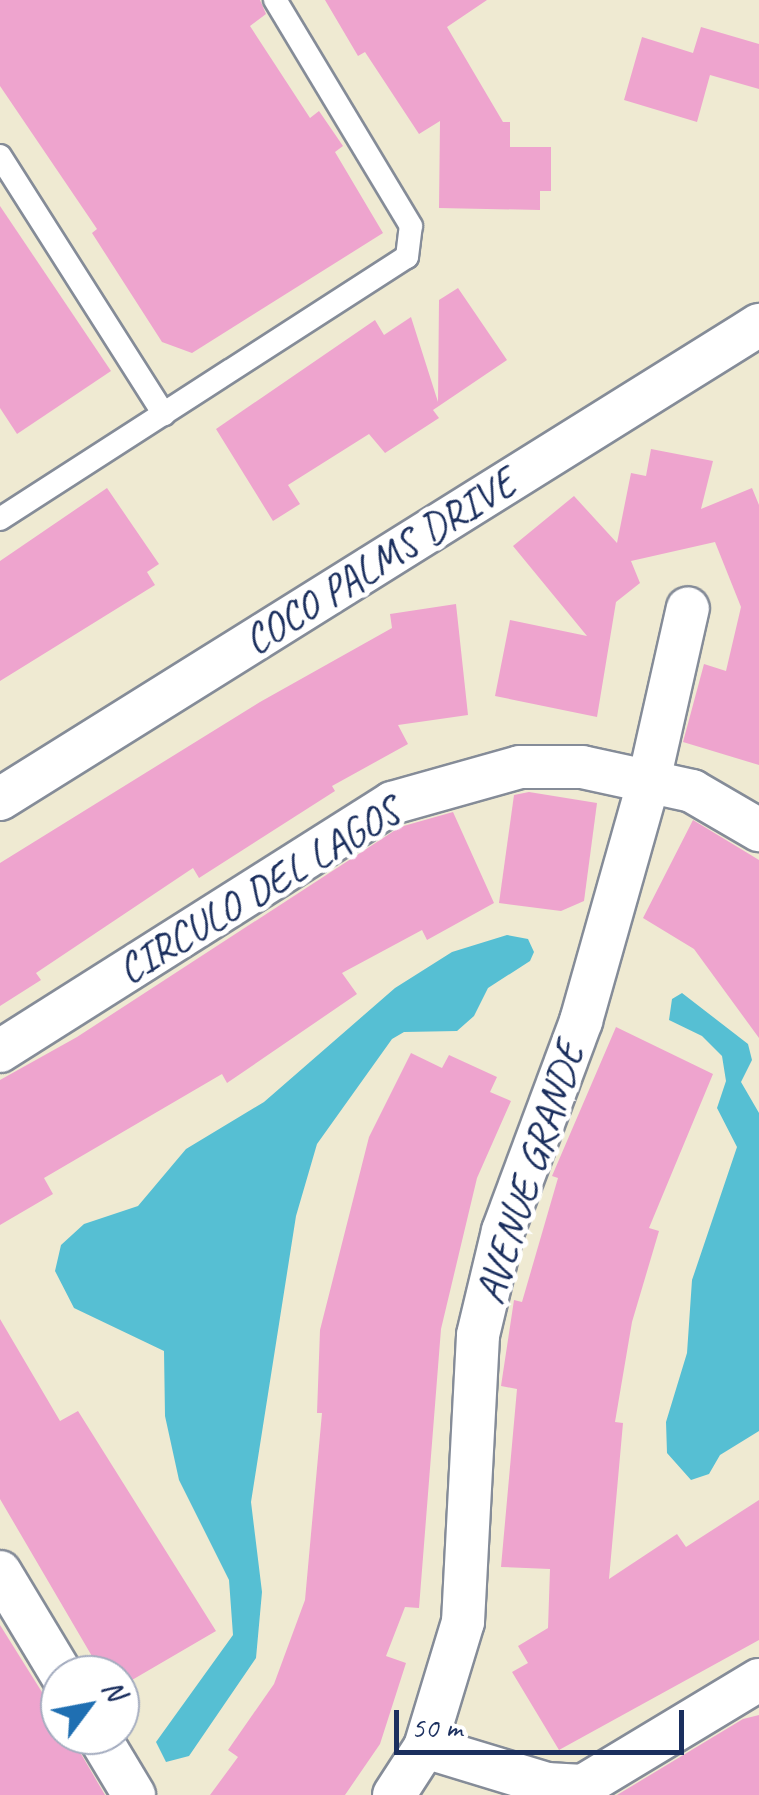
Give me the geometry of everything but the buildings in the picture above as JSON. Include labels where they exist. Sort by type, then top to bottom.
[{"type":"street","name":"COCO PALMS DRIVE","points":[[0,799],[759,325]]},
{"type":"street","name":"AVENUE GRANDE","points":[[394,1795],[426,1747],[462,1622],[478,1334],[503,1231],[581,1022],[648,785],[688,608]]},
{"type":"street","name":"CIRCULO DEL LAGOS","points":[[0,1051],[392,803],[520,767],[582,767],[648,785],[692,791],[759,830]]},
{"type":"street","points":[[0,1572],[50,1655]]},
{"type":"street","points":[[426,1747],[546,1784],[582,1786],[759,1680]]},
{"type":"street","points":[[110,1755],[134,1795]]},
{"type":"lane","points":[[0,519],[407,257],[412,226],[275,0]]},
{"type":"lane","points":[[0,156],[164,414]]},
{"type":"water","points":[[507,935],[528,939],[534,952],[530,961],[488,988],[474,1016],[457,1031],[404,1032],[392,1039],[317,1144],[296,1216],[251,1502],[262,1592],[256,1658],[189,1756],[166,1762],[156,1742],[233,1635],[229,1580],[179,1480],[165,1416],[164,1351],[74,1308],[55,1271],[61,1245],[84,1224],[138,1206],[186,1149],[264,1102],[395,988],[452,952]]},
{"type":"water","points":[[682,993],[748,1044],[752,1060],[741,1082],[759,1113],[759,1431],[720,1455],[709,1474],[691,1480],[667,1453],[666,1422],[687,1353],[692,1280],[737,1147],[717,1108],[726,1081],[722,1056],[702,1036],[669,1020],[672,999]]}]
